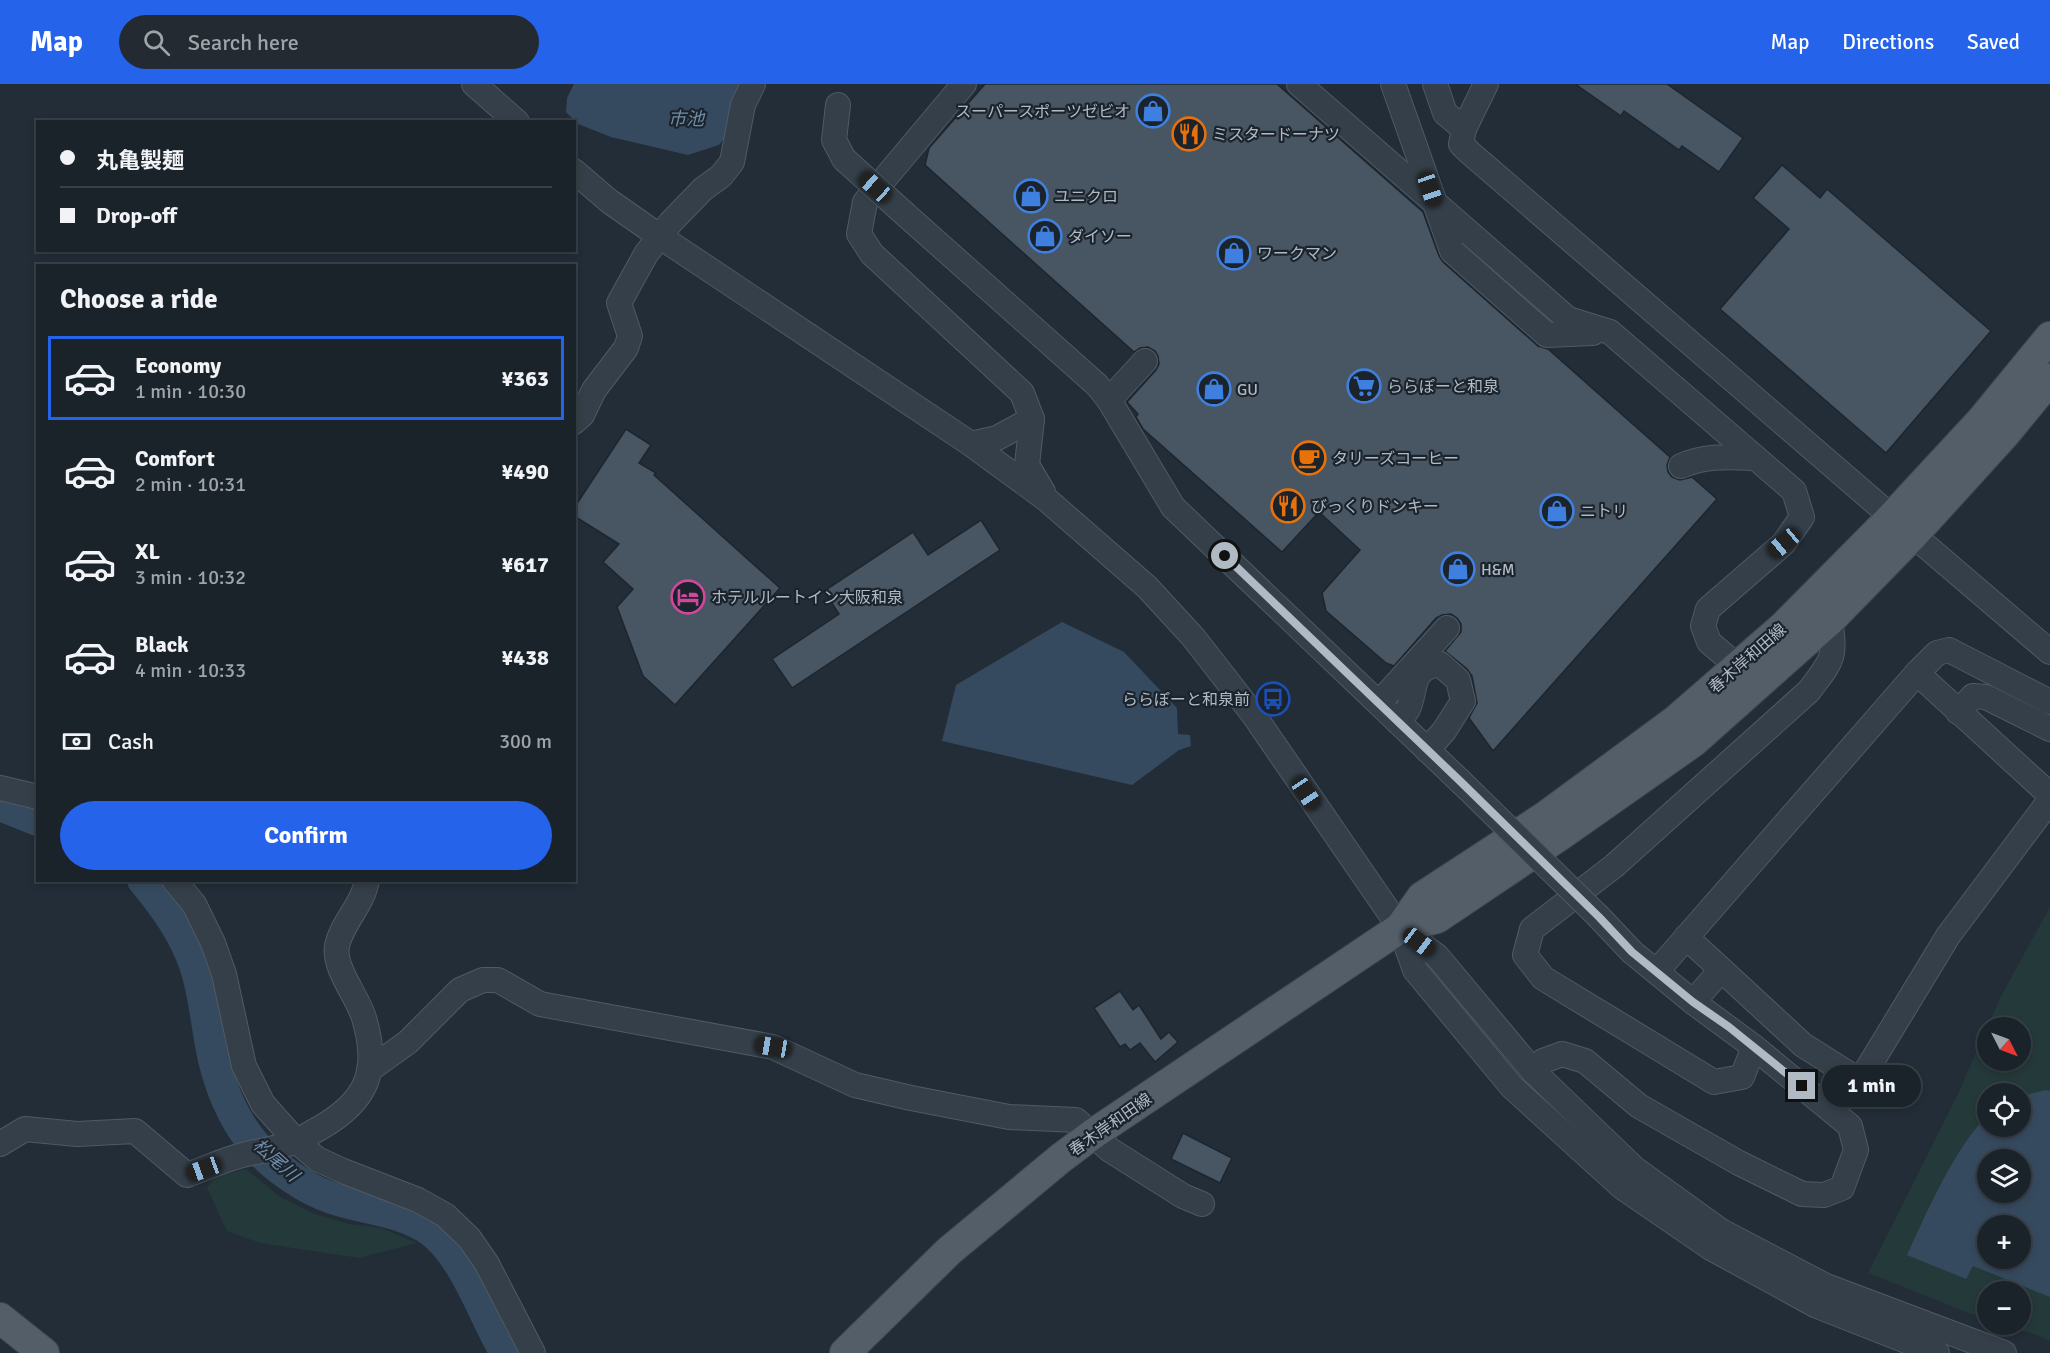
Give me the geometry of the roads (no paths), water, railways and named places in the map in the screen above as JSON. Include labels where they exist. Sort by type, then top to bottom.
[{"type":"main road","name":"春木岸和田線","points":[[845,1353],[949,1251],[1093,1134],[1400,928],[1437,918],[1693,742],[1830,620],[1981,421],[2050,337]]},
{"type":"main road","name":"春木岸和田線","points":[[1400,928],[1422,897],[1546,816],[1675,721],[1903,526],[2004,435],[2050,379]]},
{"type":"main road","points":[[0,1318],[44,1353]]},
{"type":"street","points":[[474,84],[516,120]]},
{"type":"street","points":[[576,420],[582,415],[594,390],[626,348],[630,336],[619,303],[646,254],[659,236],[703,189],[722,176],[732,162],[743,105],[753,84]]},
{"type":"street","points":[[964,84],[865,202],[859,234],[872,254],[1022,393],[1032,419],[1028,465],[1046,499]]},
{"type":"street","points":[[1299,84],[1568,319],[1610,332],[1794,491],[1802,517],[1784,543],[1708,609],[1703,626],[1709,642],[1737,666]]},
{"type":"street","points":[[1394,84],[1452,251],[1547,335],[1610,332]]},
{"type":"street","points":[[1435,84],[1445,114],[1464,129]]},
{"type":"street","points":[[1486,84],[1464,129],[1461,144],[2050,652]]},
{"type":"street","points":[[838,105],[834,140],[844,159],[1097,385],[1109,400],[1173,507],[1461,782],[1632,952],[1693,1002],[1754,1047],[1850,1126],[1856,1150],[1842,1188],[1824,1195],[1802,1194],[1739,1163],[1639,1106],[1585,1061],[1562,1054],[1543,1061],[1533,1071]]},
{"type":"street","points":[[576,173],[609,201],[659,236],[971,444],[1046,499],[1147,587],[1193,637],[1252,714],[1400,928],[1415,970],[1512,1087],[1622,1187],[1711,1248],[1817,1306],[1937,1353]]},
{"type":"street","points":[[1109,400],[1144,361]]},
{"type":"street","points":[[971,444],[997,438],[1032,419]]},
{"type":"street","points":[[1681,466],[1695,460],[1713,457],[1755,458]]},
{"type":"street","points":[[1754,1047],[1742,1077],[1714,1082],[1543,978],[1525,955],[1532,929],[1614,866],[1809,691],[1832,661],[1834,646],[1830,620]]},
{"type":"street","points":[[1379,703],[1447,628]]},
{"type":"street","points":[[1657,971],[1937,653],[1949,651],[2050,702]]},
{"type":"street","points":[[1398,722],[1408,709],[1415,680],[1426,666],[1440,664],[1458,680],[1463,701],[1444,731],[1427,750]]},
{"type":"street","points":[[1917,673],[2050,795]]},
{"type":"street","points":[[1958,712],[1973,696],[1986,697],[2050,729]]},
{"type":"street","points":[[0,788],[36,797]]},
{"type":"street","points":[[1686,938],[1803,1045],[1860,1081],[1948,936],[2050,800]]},
{"type":"street","points":[[176,882],[194,904],[213,943],[224,974],[244,1066],[263,1104],[296,1141],[317,1159],[418,1200],[445,1215],[469,1238],[487,1264],[533,1353]]},
{"type":"street","points":[[0,1144],[25,1129],[77,1134],[135,1131],[187,1175],[237,1157],[296,1141],[339,1117],[353,1105],[367,1084],[371,1056],[369,1035],[363,1014],[338,964],[336,948],[344,928],[365,891],[367,882]]},
{"type":"street","points":[[1400,928],[1437,956],[1533,1071],[1635,1169],[1721,1231],[1826,1286],[2004,1353]]},
{"type":"street","points":[[1693,1002],[1721,969]]},
{"type":"street","points":[[369,1070],[408,1042],[460,990],[483,980],[498,980],[540,1004],[773,1047],[855,1085],[1009,1117],[1076,1120],[1110,1150],[1183,1196],[1202,1204]]},
{"type":"water","name":"市池","points":[[574,84],[739,84],[732,103],[728,134],[719,145],[688,155],[611,137],[578,124],[566,112],[567,98]]},
{"type":"water","points":[[1062,622],[1124,652],[1177,708],[1178,734],[1190,735],[1191,746],[1179,750],[1132,785],[942,741],[956,685]]},
{"type":"water","points":[[2050,1091],[2050,1297],[2031,1289],[2031,1281],[2010,1281],[1980,1269],[2031,1269],[2031,1215],[1977,1215],[1977,1268],[1973,1266],[1966,1279],[1907,1255],[1942,1182],[1977,1127],[1977,1137],[2031,1137],[2031,1094]]},
{"type":"waterway","name":"松尾川","points":[[0,805],[36,819]]},
{"type":"waterway","name":"松尾川","points":[[145,882],[173,920],[191,953],[201,985],[217,1071],[238,1122],[254,1144],[290,1176],[311,1189],[344,1202],[407,1218],[430,1230],[454,1255],[464,1270],[506,1353]]},
{"type":"place","name":"スーパースポーツゼビオ","points":[[1153,111]]},
{"type":"place","name":"ミスタードーナツ","points":[[1189,134]]},
{"type":"place","name":"ユニクロ","points":[[1031,196]]},
{"type":"place","name":"ダイソー","points":[[1045,236]]},
{"type":"place","name":"ワークマン","points":[[1234,253]]},
{"type":"place","name":"ららぽーと和泉","points":[[1364,386]]},
{"type":"place","name":"GU","points":[[1214,389]]},
{"type":"place","name":"タリーズコーヒー","points":[[1309,458]]},
{"type":"place","name":"びっくりドンキー","points":[[1288,506]]},
{"type":"place","name":"ニトリ","points":[[1557,511]]},
{"type":"place","name":"H&M","points":[[1458,569]]},
{"type":"place","name":"ホテルルートイン大阪和泉","points":[[688,597]]},
{"type":"place","name":"ららぽーと和泉前","points":[[1273,699]]}]
